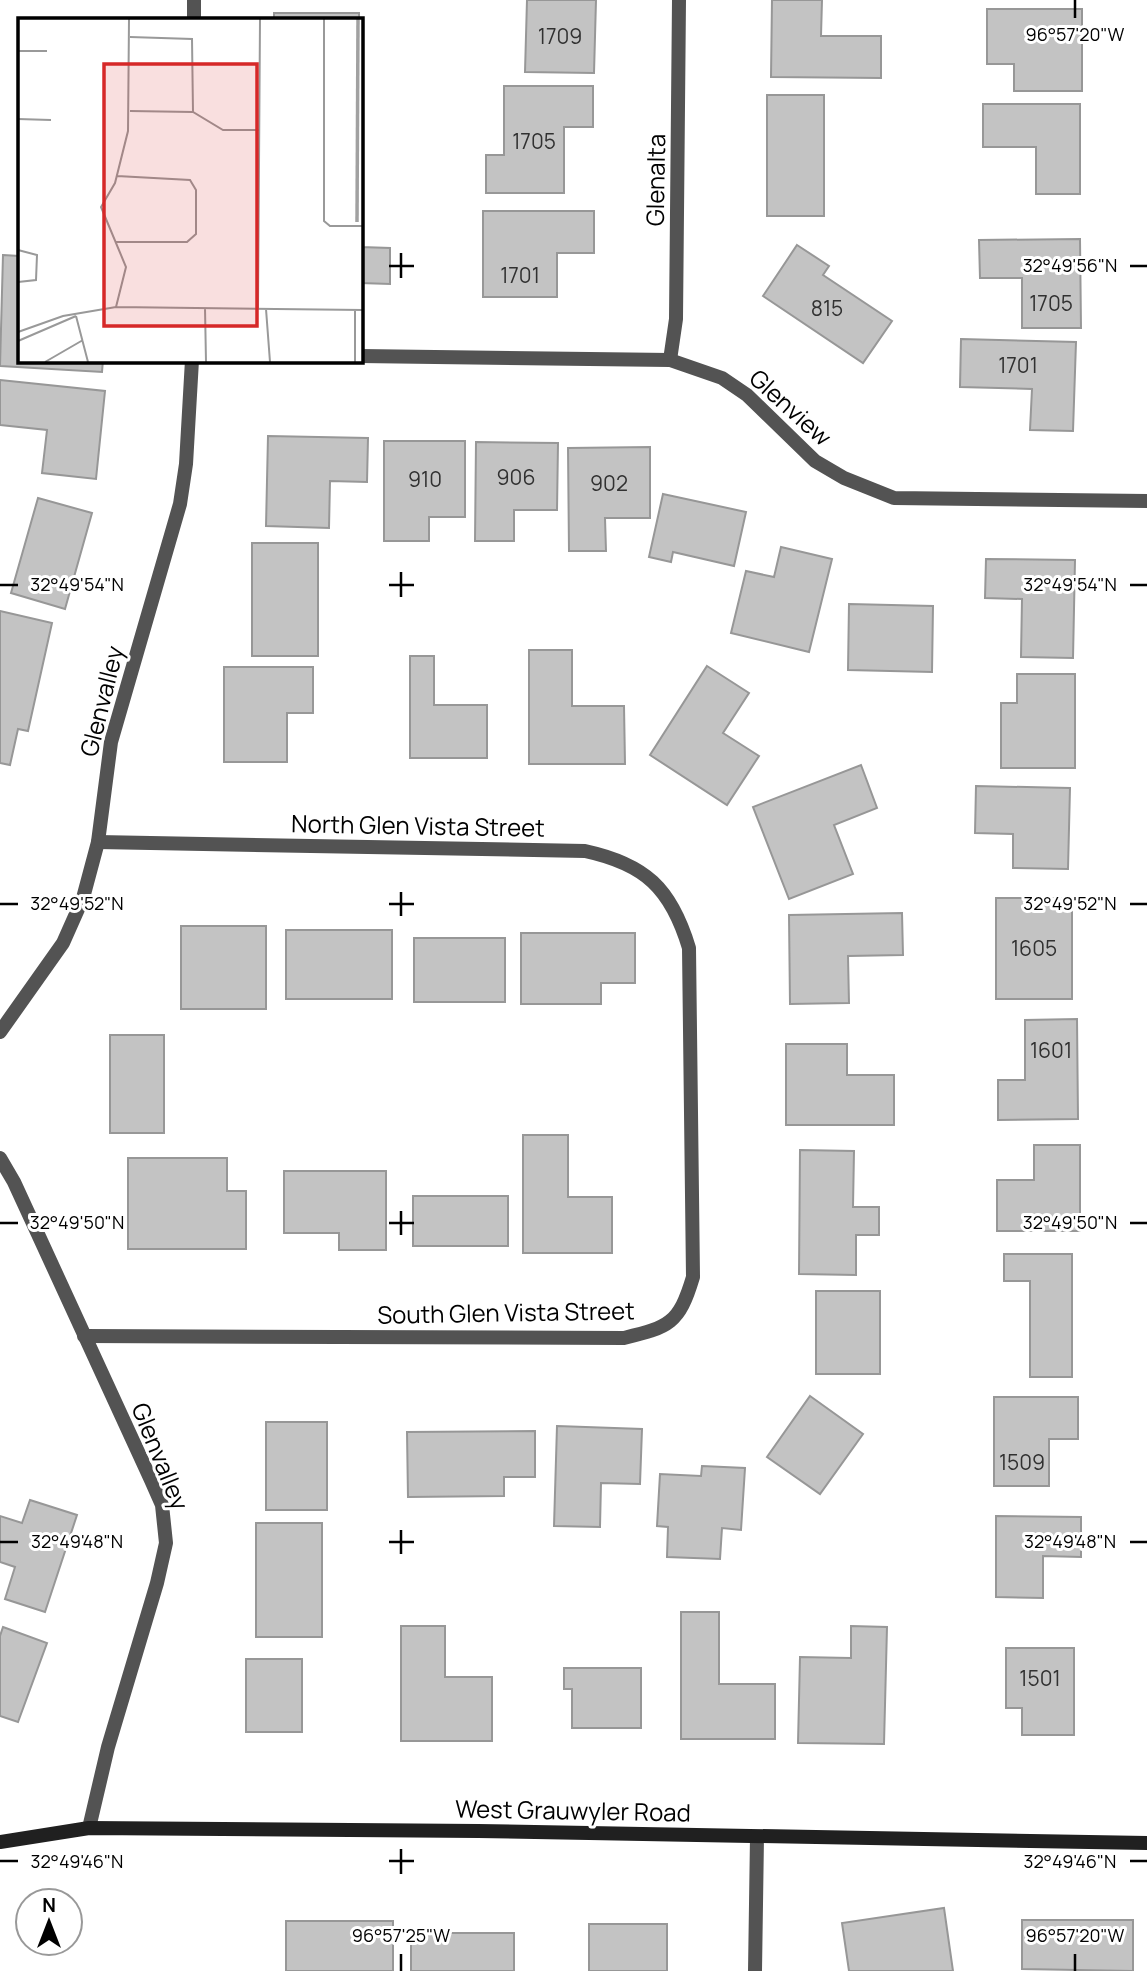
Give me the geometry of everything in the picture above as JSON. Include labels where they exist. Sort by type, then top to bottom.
[{"type":"main road","name":"West Grauwyler Road","points":[[0,1842],[89,1828],[1147,1843]]},
{"type":"street","points":[[194,0],[194,18]]},
{"type":"street","name":"Glenalta","points":[[670,360],[676,318],[679,0]]},
{"type":"street","name":"Glenview","points":[[362,356],[670,360],[722,378],[747,395],[815,461],[844,478],[894,498],[1147,501]]},
{"type":"street","name":"Glenvalley","points":[[0,1032],[63,943],[83,898],[98,842],[111,742],[180,503],[189,429],[192,362]]},
{"type":"street","name":"North Glen Vista Street","points":[[98,842],[584,850],[620,859],[661,888],[684,928],[689,948]]},
{"type":"street","name":"South Glen Vista Street","points":[[84,1336],[624,1338],[665,1328],[685,1303],[693,1277],[689,948]]},
{"type":"street","name":"Glenvalley","points":[[0,1158],[14,1182],[157,1493],[166,1528],[157,1583],[108,1747],[89,1828]]},
{"type":"street","points":[[755,1971],[757,1837]]},
{"type":"building","points":[[527,0],[596,0],[594,73],[525,72]]},
{"type":"building","points":[[772,0],[822,0],[821,36],[881,36],[881,78],[771,77]]},
{"type":"building","points":[[987,9],[1082,9],[1082,91],[1014,91],[1014,64],[987,64]]},
{"type":"building","points":[[274,13],[359,13],[359,18],[274,18]]},
{"type":"building","points":[[504,86],[593,86],[593,127],[564,127],[564,193],[486,193],[486,155],[504,155]]},
{"type":"building","points":[[767,95],[824,95],[824,216],[767,216]]},
{"type":"building","points":[[983,104],[1080,104],[1080,194],[1036,194],[1036,147],[983,147]]},
{"type":"building","points":[[483,211],[594,211],[594,253],[557,253],[557,297],[483,297]]},
{"type":"building","points":[[1080,239],[1081,328],[1022,328],[1022,278],[980,278],[979,240]]},
{"type":"building","points":[[797,245],[829,266],[823,275],[892,321],[863,363],[763,296]]},
{"type":"building","points":[[362,247],[390,248],[390,284],[362,283]]},
{"type":"building","points":[[3,255],[18,256],[18,362],[103,362],[102,372],[0,366]]},
{"type":"building","points":[[961,339],[1076,342],[1073,431],[1030,430],[1032,389],[960,387]]},
{"type":"building","points":[[0,380],[105,391],[96,479],[42,473],[47,430],[0,425]]},
{"type":"building","points":[[268,436],[368,438],[367,482],[330,481],[329,528],[266,526]]},
{"type":"building","points":[[384,441],[465,441],[465,517],[429,517],[429,541],[384,541]]},
{"type":"building","points":[[476,442],[558,443],[557,510],[514,510],[514,541],[475,541]]},
{"type":"building","points":[[650,447],[650,518],[605,518],[606,551],[569,551],[568,448]]},
{"type":"building","points":[[663,494],[746,512],[734,566],[673,552],[671,562],[649,557]]},
{"type":"building","points":[[38,498],[92,513],[65,609],[11,593]]},
{"type":"building","points":[[252,543],[318,543],[318,656],[252,656]]},
{"type":"building","points":[[781,547],[832,559],[809,652],[731,633],[746,571],[774,577]]},
{"type":"building","points":[[986,559],[1075,560],[1073,658],[1021,657],[1022,599],[985,598]]},
{"type":"building","points":[[849,604],[933,606],[932,672],[848,670]]},
{"type":"building","points":[[0,611],[52,623],[28,731],[18,729],[10,765],[0,763]]},
{"type":"building","points":[[529,650],[572,650],[572,706],[624,706],[625,764],[529,764]]},
{"type":"building","points":[[410,656],[434,656],[434,705],[487,705],[487,758],[410,758]]},
{"type":"building","points":[[707,666],[749,693],[723,733],[759,756],[727,805],[650,755]]},
{"type":"building","points":[[224,667],[313,667],[313,713],[287,713],[287,762],[224,762]]},
{"type":"building","points":[[1017,674],[1075,674],[1075,768],[1001,768],[1001,703],[1017,703]]},
{"type":"building","points":[[861,765],[877,808],[834,825],[853,874],[789,899],[753,807]]},
{"type":"building","points":[[976,786],[1070,788],[1068,869],[1013,868],[1013,834],[975,833]]},
{"type":"building","points":[[996,898],[1072,898],[1072,999],[996,999]]},
{"type":"building","points":[[902,913],[903,955],[848,956],[849,1003],[790,1004],[789,915]]},
{"type":"building","points":[[181,926],[266,926],[266,1009],[181,1009]]},
{"type":"building","points":[[286,930],[392,930],[392,999],[286,999]]},
{"type":"building","points":[[521,933],[635,933],[635,983],[601,983],[601,1004],[521,1004]]},
{"type":"building","points":[[414,938],[505,938],[505,1002],[414,1002]]},
{"type":"building","points":[[1077,1019],[1078,1119],[998,1120],[998,1080],[1025,1080],[1025,1020]]},
{"type":"building","points":[[110,1035],[164,1035],[164,1133],[110,1133]]},
{"type":"building","points":[[786,1044],[847,1044],[847,1075],[894,1075],[894,1125],[786,1125]]},
{"type":"building","points":[[523,1135],[568,1135],[568,1197],[612,1197],[612,1253],[523,1253]]},
{"type":"building","points":[[1034,1145],[1080,1145],[1080,1231],[997,1231],[997,1180],[1034,1180]]},
{"type":"building","points":[[800,1150],[854,1151],[853,1207],[879,1207],[879,1235],[856,1235],[856,1275],[799,1274]]},
{"type":"building","points":[[128,1158],[227,1158],[227,1191],[246,1191],[246,1249],[128,1249]]},
{"type":"building","points":[[284,1171],[386,1171],[386,1250],[339,1250],[339,1233],[284,1233]]},
{"type":"building","points":[[413,1196],[508,1196],[508,1246],[413,1246]]},
{"type":"building","points":[[1004,1254],[1072,1254],[1072,1377],[1030,1377],[1030,1281],[1004,1281]]},
{"type":"building","points":[[816,1291],[880,1291],[880,1374],[816,1374]]},
{"type":"building","points":[[810,1396],[863,1434],[820,1494],[767,1457]]},
{"type":"building","points":[[994,1397],[1078,1397],[1078,1439],[1049,1439],[1049,1486],[994,1486]]},
{"type":"building","points":[[266,1422],[327,1422],[327,1510],[266,1510]]},
{"type":"building","points":[[557,1426],[642,1429],[640,1484],[601,1483],[600,1527],[554,1526]]},
{"type":"building","points":[[535,1431],[535,1477],[504,1477],[504,1496],[408,1497],[407,1432]]},
{"type":"building","points":[[702,1466],[745,1468],[741,1530],[722,1528],[720,1559],[667,1557],[668,1527],[657,1526],[660,1474],[701,1476]]},
{"type":"building","points":[[30,1500],[77,1515],[45,1612],[5,1599],[15,1567],[0,1562],[0,1516],[22,1523]]},
{"type":"building","points":[[996,1516],[1081,1517],[1081,1557],[1043,1556],[1043,1598],[996,1597]]},
{"type":"building","points":[[256,1523],[322,1523],[322,1637],[256,1637]]},
{"type":"building","points":[[681,1612],[719,1612],[719,1684],[775,1684],[775,1739],[681,1739]]},
{"type":"building","points":[[401,1626],[445,1626],[445,1677],[492,1677],[492,1741],[401,1741]]},
{"type":"building","points":[[851,1626],[887,1627],[884,1744],[798,1743],[800,1657],[851,1658]]},
{"type":"building","points":[[3,1627],[47,1643],[18,1722],[0,1716],[0,1636]]},
{"type":"building","points":[[1006,1648],[1074,1648],[1074,1735],[1022,1735],[1022,1708],[1006,1708]]},
{"type":"building","points":[[246,1659],[302,1659],[302,1732],[246,1732]]},
{"type":"building","points":[[564,1668],[641,1668],[641,1728],[572,1728],[572,1689],[564,1689]]},
{"type":"building","points":[[944,1908],[953,1971],[849,1971],[842,1923]]},
{"type":"building","points":[[1022,1920],[1133,1920],[1133,1971],[1022,1969]]},
{"type":"building","points":[[286,1921],[393,1921],[393,1971],[286,1971]]},
{"type":"building","points":[[589,1924],[667,1924],[667,1971],[589,1971]]},
{"type":"building","points":[[411,1933],[514,1933],[514,1971],[411,1971]]}]
